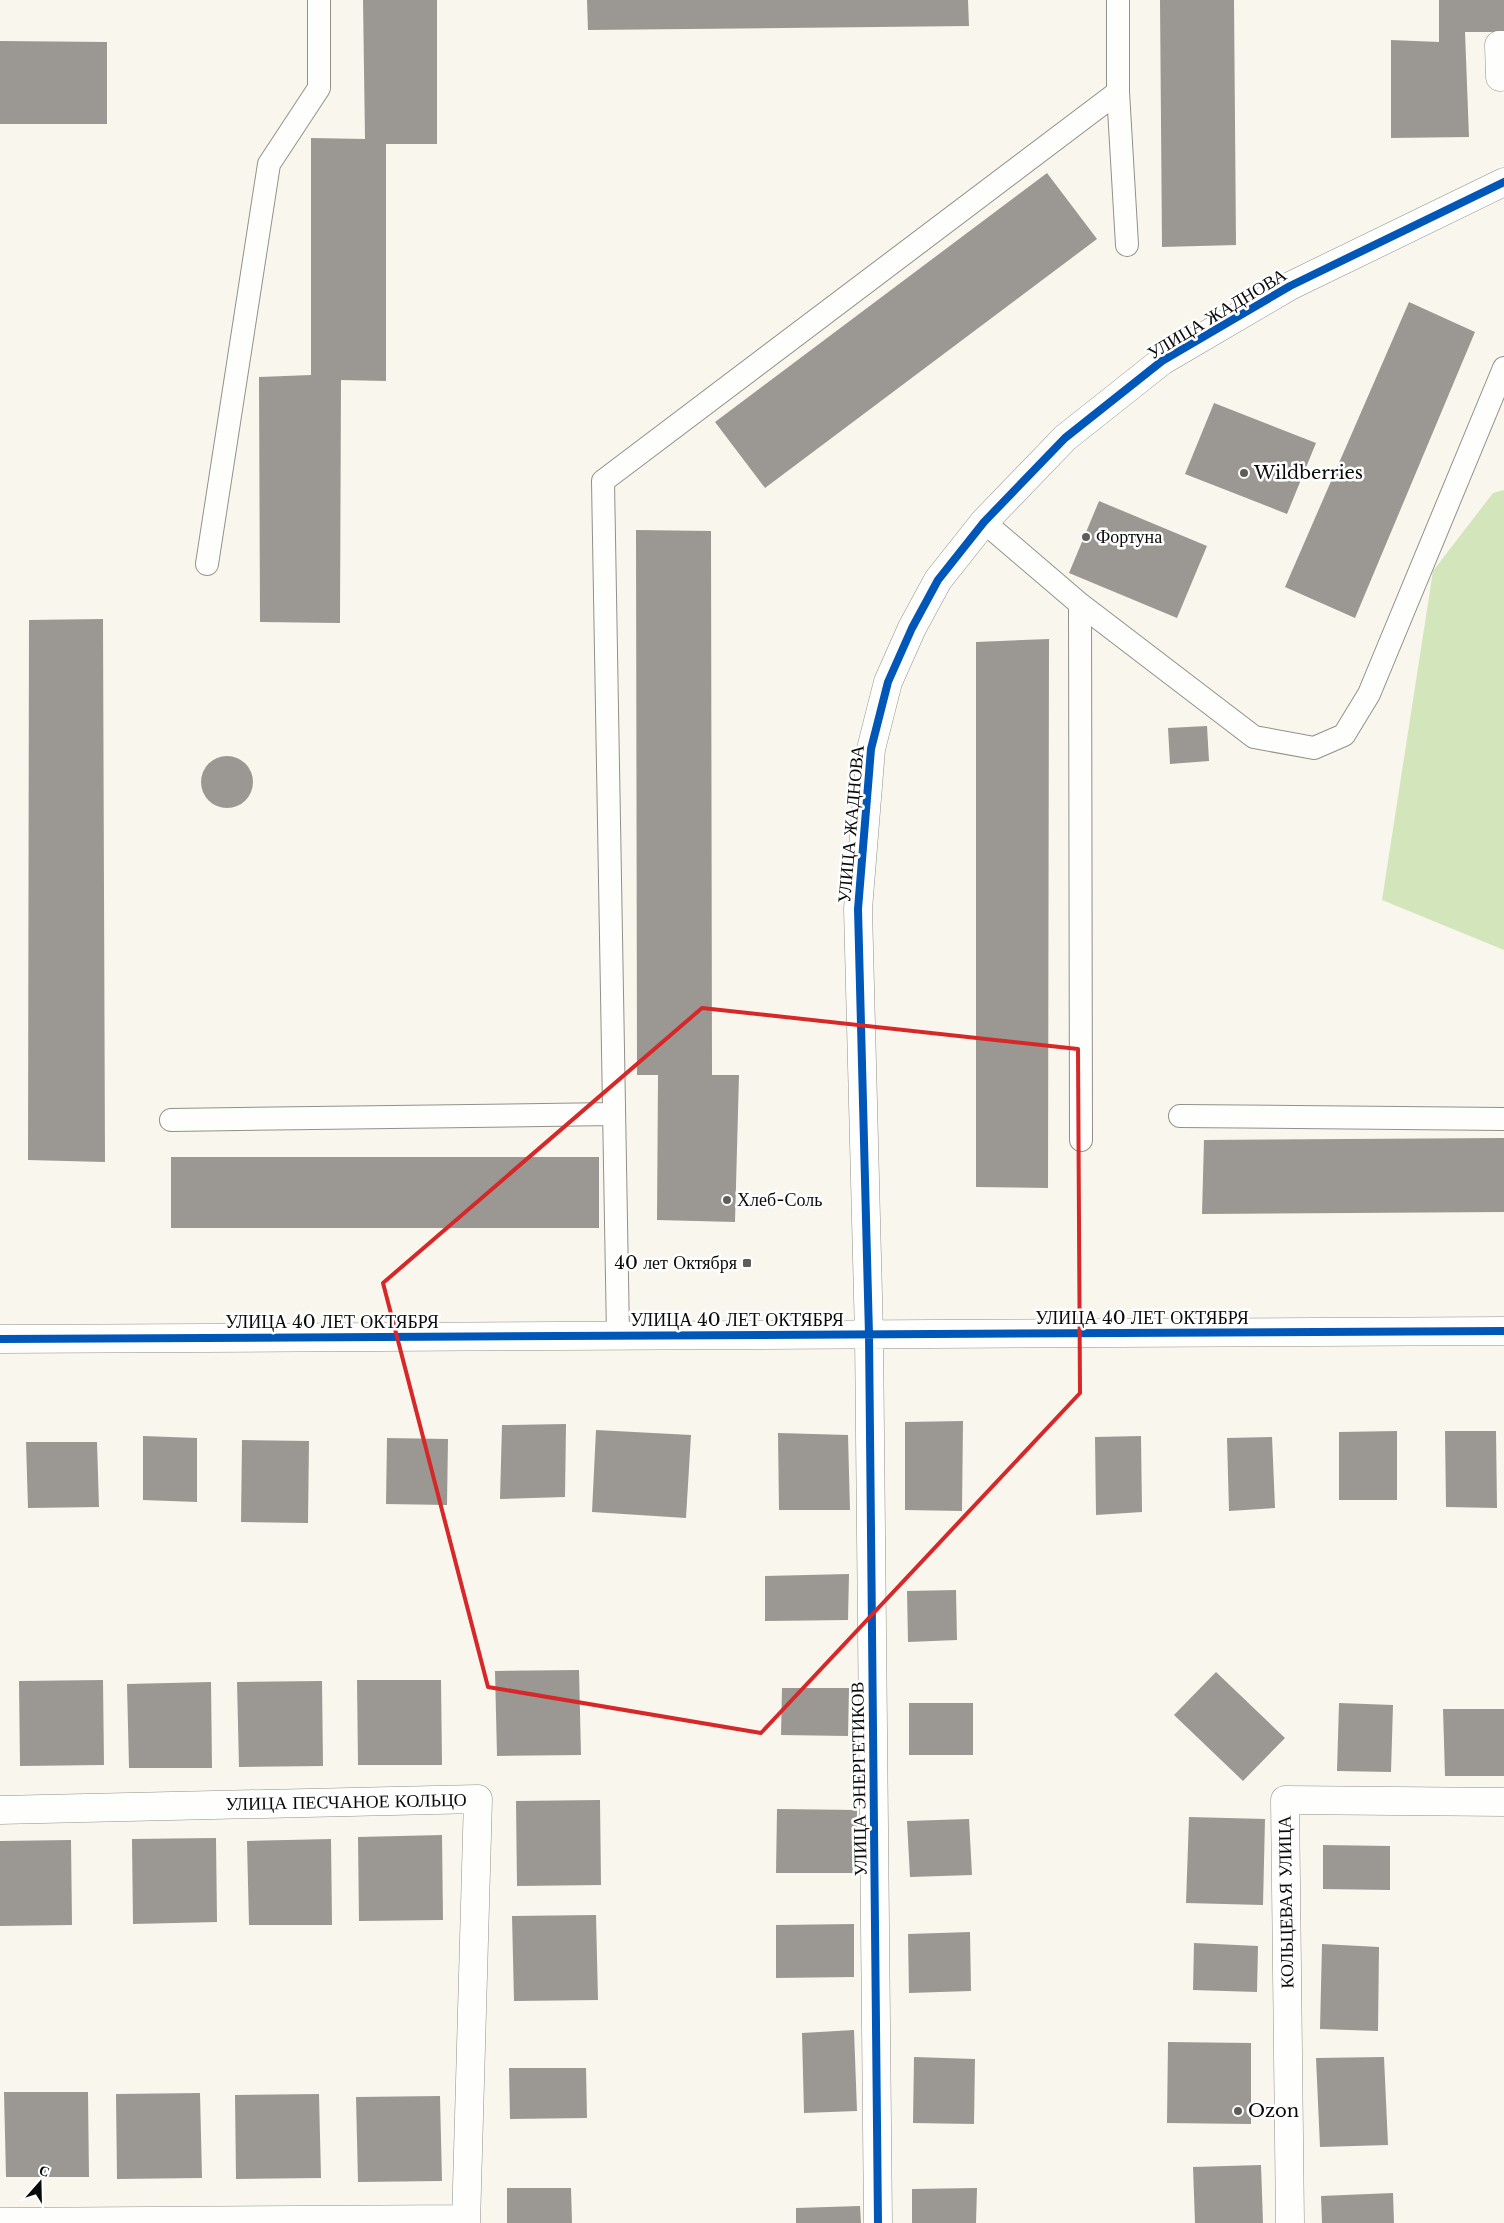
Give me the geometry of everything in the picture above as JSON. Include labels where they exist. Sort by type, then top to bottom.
[{"type":"street","points":[[1500,77],[1499,45],[1504,45]]},
{"type":"street","name":"УЛИЦА ЖАДНОВА","points":[[869,1335],[858,909],[871,749],[888,682],[912,628],[938,580],[984,522],[1065,438],[1162,361],[1290,286],[1504,182]]},
{"type":"street","name":"УЛИЦА 40 ЛЕТ ОКТЯБРЯ","points":[[0,1339],[1504,1331]]},
{"type":"street","name":"УЛИЦА ЭНЕРГЕТИКОВ","points":[[869,1335],[878,2223]]},
{"type":"street","name":"УЛИЦА ПЕСЧАНОЕ КОЛЬЦО","points":[[0,1810],[478,1799],[466,2221]]},
{"type":"street","name":"КОЛЬЦЕВАЯ УЛИЦА","points":[[1290,2223],[1285,1800],[1504,1802]]},
{"type":"street","points":[[0,2222],[466,2221]]},
{"type":"lane","points":[[207,564],[268,164],[319,88],[320,0]]},
{"type":"lane","points":[[1118,0],[1118,92],[1127,245]]},
{"type":"lane","points":[[618,1335],[604,481],[1118,92]]},
{"type":"lane","points":[[984,522],[1080,604],[1254,737],[1314,748],[1344,735],[1369,694],[1504,368]]},
{"type":"lane","points":[[1080,604],[1081,1140]]},
{"type":"lane","points":[[171,1120],[614,1114]]},
{"type":"lane","points":[[1180,1116],[1504,1119]]},
{"type":"highlighted area","points":[[702,1008],[1078,1049],[1080,1393],[761,1733],[488,1687],[383,1283]]},
{"type":"green space","points":[[1504,490],[1504,950],[1382,900],[1433,571],[1493,493]]},
{"type":"building","points":[[363,0],[437,0],[437,144],[386,144],[386,381],[341,380],[340,623],[260,622],[259,377],[311,375],[311,138],[365,139]]},
{"type":"building","points":[[587,0],[968,0],[969,26],[588,30]]},
{"type":"building","points":[[1160,0],[1234,0],[1236,245],[1162,247]]},
{"type":"building","points":[[1439,0],[1504,0],[1504,32],[1465,32],[1469,137],[1391,138],[1391,40],[1439,42]]},
{"type":"building","points":[[0,41],[107,42],[107,124],[0,124]]},
{"type":"building","points":[[1047,173],[1097,239],[765,488],[715,422]]},
{"type":"building","points":[[1409,302],[1475,332],[1355,618],[1285,587]]},
{"type":"building","points":[[1214,403],[1316,443],[1287,514],[1185,474]]},
{"type":"building","points":[[1099,501],[1207,546],[1177,618],[1069,573]]},
{"type":"building","points":[[636,530],[711,531],[712,1075],[739,1075],[735,1222],[657,1220],[658,1075],[637,1075]]},
{"type":"building","points":[[103,619],[105,1162],[28,1160],[29,620]]},
{"type":"building","points":[[1049,639],[1048,1188],[976,1187],[976,642]]},
{"type":"building","points":[[1207,726],[1209,761],[1170,764],[1168,728]]},
{"type":"building","points":[[222,756],[232,756],[246,763],[253,777],[253,787],[246,801],[232,808],[222,808],[212,804],[205,797],[201,787],[201,777],[205,767],[212,760]]},
{"type":"building","points":[[1504,1138],[1504,1212],[1202,1214],[1204,1140]]},
{"type":"building","points":[[171,1157],[599,1157],[599,1228],[171,1228]]},
{"type":"building","points":[[963,1421],[962,1511],[905,1510],[905,1422]]},
{"type":"building","points":[[566,1424],[565,1497],[500,1499],[502,1425]]},
{"type":"building","points":[[596,1430],[691,1435],[686,1518],[592,1512]]},
{"type":"building","points":[[1397,1431],[1397,1500],[1339,1500],[1339,1432]]},
{"type":"building","points":[[1445,1431],[1496,1431],[1497,1508],[1446,1507]]},
{"type":"building","points":[[778,1433],[848,1435],[850,1510],[779,1510]]},
{"type":"building","points":[[143,1436],[197,1438],[197,1502],[143,1500]]},
{"type":"building","points":[[1141,1436],[1142,1512],[1096,1515],[1095,1437]]},
{"type":"building","points":[[1272,1437],[1275,1508],[1229,1511],[1227,1438]]},
{"type":"building","points":[[387,1438],[448,1439],[447,1505],[386,1504]]},
{"type":"building","points":[[242,1440],[309,1441],[308,1523],[241,1522]]},
{"type":"building","points":[[26,1442],[97,1442],[99,1507],[28,1508]]},
{"type":"building","points":[[849,1574],[848,1620],[765,1621],[765,1576]]},
{"type":"building","points":[[956,1590],[957,1640],[908,1642],[907,1591]]},
{"type":"building","points":[[579,1670],[581,1755],[497,1756],[495,1671]]},
{"type":"building","points":[[1216,1672],[1285,1738],[1243,1781],[1174,1715]]},
{"type":"building","points":[[103,1680],[104,1765],[20,1766],[19,1681]]},
{"type":"building","points":[[357,1680],[441,1680],[442,1765],[358,1765]]},
{"type":"building","points":[[322,1681],[323,1766],[239,1767],[237,1682]]},
{"type":"building","points":[[211,1682],[212,1768],[129,1768],[127,1684]]},
{"type":"building","points":[[782,1688],[849,1688],[848,1736],[781,1735]]},
{"type":"building","points":[[909,1703],[973,1703],[973,1755],[909,1755]]},
{"type":"building","points":[[1339,1703],[1393,1705],[1391,1772],[1337,1771]]},
{"type":"building","points":[[1443,1709],[1504,1709],[1504,1776],[1445,1776]]},
{"type":"building","points":[[600,1800],[601,1885],[517,1886],[516,1801]]},
{"type":"building","points":[[777,1809],[857,1810],[856,1873],[776,1873]]},
{"type":"building","points":[[1189,1817],[1265,1819],[1263,1905],[1186,1903]]},
{"type":"building","points":[[969,1819],[972,1875],[910,1877],[907,1821]]},
{"type":"building","points":[[442,1835],[443,1920],[359,1921],[358,1837]]},
{"type":"building","points":[[216,1838],[217,1922],[133,1924],[132,1839]]},
{"type":"building","points":[[331,1839],[332,1925],[249,1925],[247,1841]]},
{"type":"building","points":[[71,1840],[72,1925],[0,1926],[0,1841]]},
{"type":"building","points":[[1323,1845],[1390,1846],[1390,1890],[1323,1889]]},
{"type":"building","points":[[596,1915],[598,2000],[514,2001],[512,1916]]},
{"type":"building","points":[[854,1924],[854,1977],[776,1978],[776,1925]]},
{"type":"building","points":[[970,1932],[971,1991],[909,1993],[908,1934]]},
{"type":"building","points":[[1194,1943],[1258,1946],[1257,1992],[1193,1990]]},
{"type":"building","points":[[1322,1944],[1379,1947],[1378,2031],[1320,2029]]},
{"type":"building","points":[[854,2030],[857,2111],[804,2113],[802,2033]]},
{"type":"building","points":[[1168,2042],[1251,2043],[1251,2124],[1167,2123]]},
{"type":"building","points":[[914,2057],[975,2059],[974,2124],[913,2123]]},
{"type":"building","points":[[1384,2057],[1388,2145],[1320,2147],[1316,2058]]},
{"type":"building","points":[[509,2068],[586,2068],[587,2118],[510,2119]]},
{"type":"building","points":[[4,2092],[88,2092],[89,2177],[6,2177]]},
{"type":"building","points":[[200,2093],[202,2178],[117,2179],[116,2094]]},
{"type":"building","points":[[319,2094],[321,2178],[236,2179],[235,2095]]},
{"type":"building","points":[[440,2096],[442,2181],[358,2182],[356,2097]]},
{"type":"building","points":[[1261,2165],[1263,2223],[1195,2223],[1193,2167]]},
{"type":"building","points":[[507,2188],[571,2188],[572,2223],[507,2223]]},
{"type":"building","points":[[977,2188],[976,2223],[912,2223],[912,2189]]},
{"type":"building","points":[[1393,2193],[1394,2223],[1322,2223],[1321,2196]]},
{"type":"building","points":[[860,2206],[861,2223],[796,2223],[796,2208]]},
{"type":"cycle path","points":[[878,2223],[869,1335],[858,909],[871,749],[888,682],[912,628],[938,580],[984,522],[1065,438],[1162,361],[1290,286],[1504,182]]},
{"type":"cycle path","points":[[0,1339],[1504,1331]]},
{"type":"place","name":"Wildberries","points":[[1244,473]]},
{"type":"place","name":"Фортуна","points":[[1086,537]]},
{"type":"place","name":"Хлеб-Соль","points":[[727,1200]]},
{"type":"place","name":"40 лет Октября","points":[[747,1263]]},
{"type":"place","name":"Ozon","points":[[1238,2111]]}]
